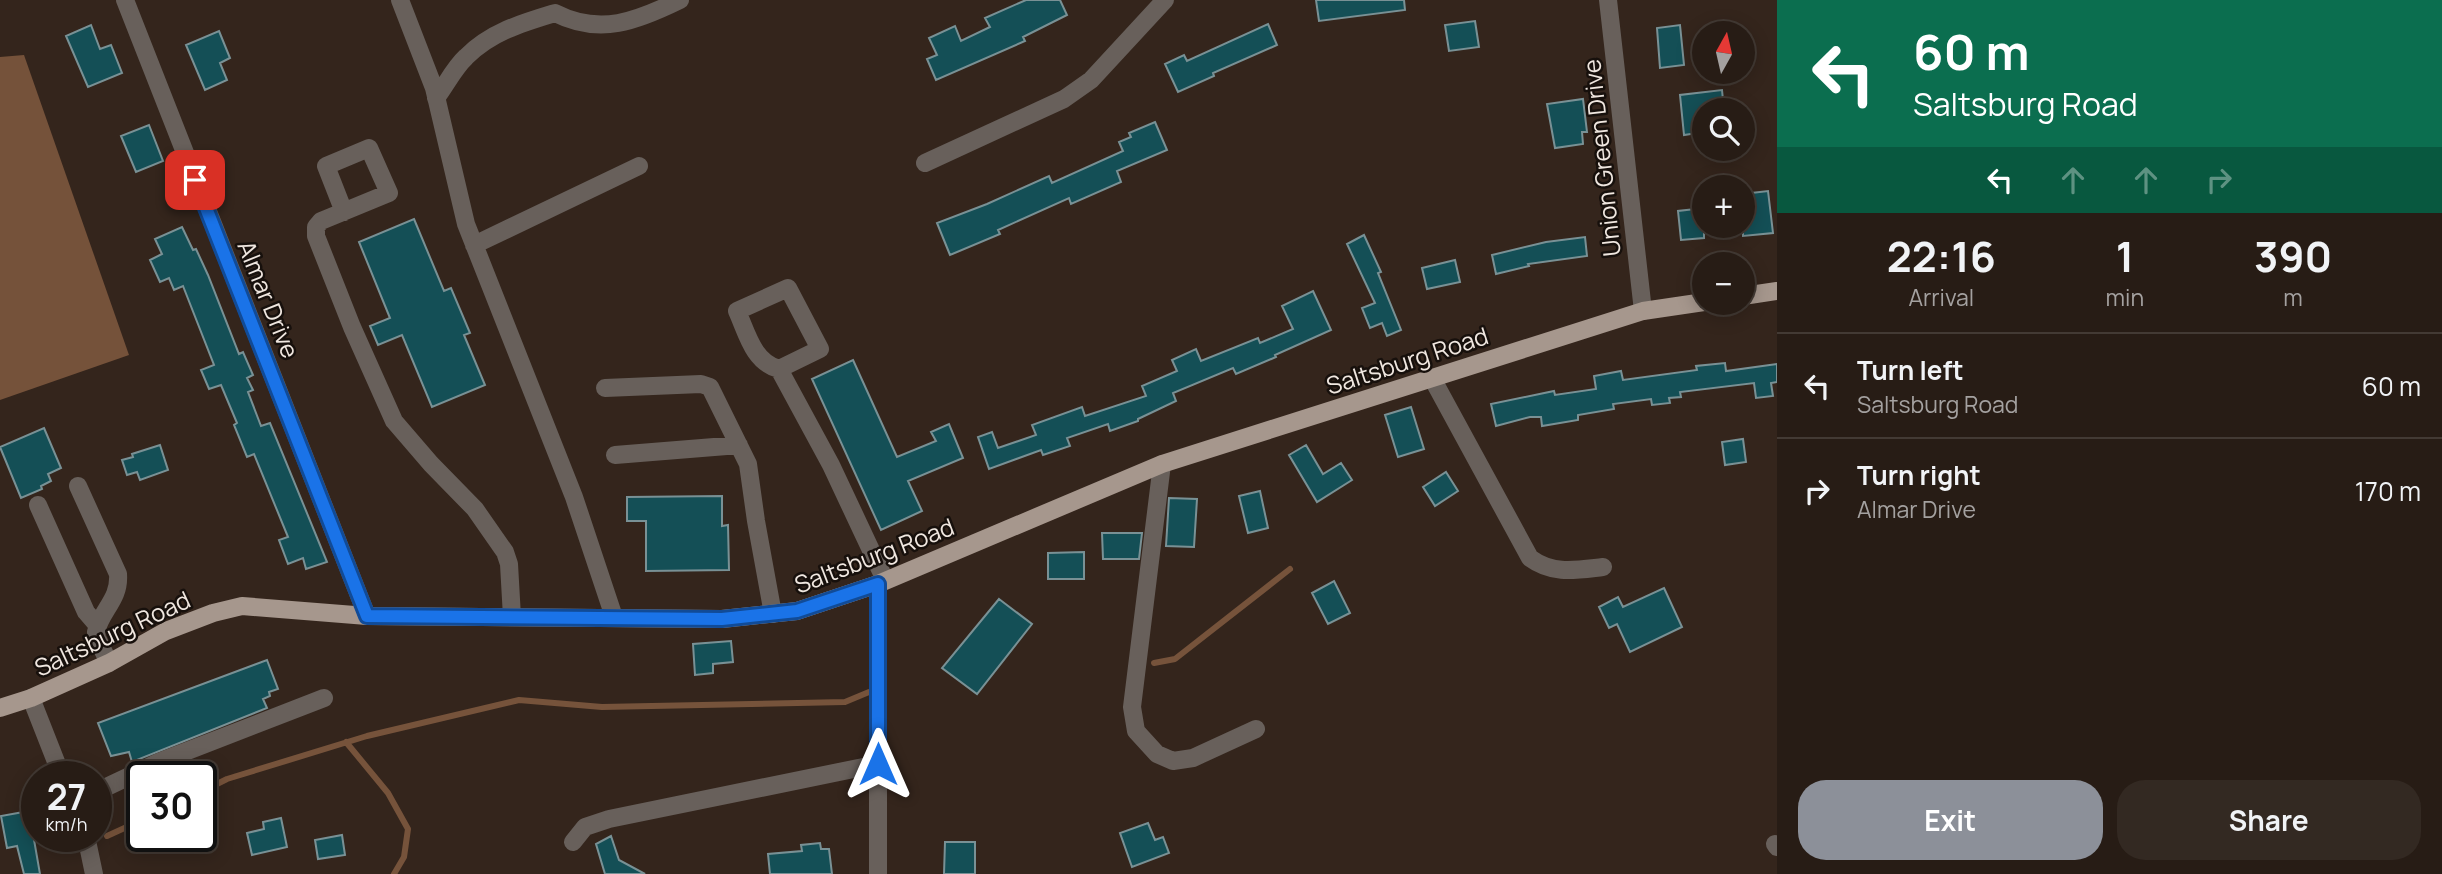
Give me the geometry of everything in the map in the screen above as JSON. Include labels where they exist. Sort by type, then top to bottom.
[{"type":"main road","points":[[1755,294],[1777,291]]},
{"type":"main road","name":"Saltsburg Road","points":[[0,708],[31,698],[108,663],[166,631],[213,613],[242,606],[367,616],[722,619],[797,611],[881,582],[1162,464],[1643,311],[1692,304]]},
{"type":"street","name":"Almar Drive","points":[[125,0],[367,616]]},
{"type":"street","points":[[400,0],[436,98],[466,224],[574,497],[614,617]]},
{"type":"street","points":[[436,98],[464,58],[491,36],[556,7],[573,22],[601,26],[626,22],[680,0]]},
{"type":"street","points":[[925,163],[1063,99],[1091,80],[1165,0]]},
{"type":"street","name":"Union Green Drive","points":[[1608,0],[1643,311]]},
{"type":"street","points":[[474,245],[639,166]]},
{"type":"street","points":[[344,212],[321,221],[316,228],[316,236],[352,327],[400,431],[475,509],[505,552],[509,564],[512,617]]},
{"type":"street","points":[[779,369],[820,349],[788,288],[737,310],[758,358],[779,369],[831,465],[881,582],[878,874]]},
{"type":"street","points":[[1432,378],[1530,558],[1540,566],[1561,572],[1603,567]]},
{"type":"street","points":[[605,388],[701,384],[710,387],[748,464],[773,614]]},
{"type":"street","points":[[615,456],[739,445]]},
{"type":"street","points":[[1162,464],[1132,707],[1136,731],[1157,754],[1173,761],[1194,758],[1256,729]]},
{"type":"street","points":[[78,486],[118,573],[119,585],[114,599],[98,626],[97,638],[108,663]]},
{"type":"street","points":[[38,505],[86,612],[98,626]]},
{"type":"street","points":[[31,698],[56,761]]},
{"type":"street","points":[[112,784],[159,762],[324,698]]},
{"type":"street","points":[[573,842],[585,828],[609,819],[878,764]]},
{"type":"street","points":[[89,852],[94,874]]},
{"type":"shaded area","points":[[24,55],[129,355],[0,400],[0,57]]},
{"type":"building","points":[[1026,0],[1060,0],[1067,15],[1023,37],[1025,41],[936,80],[927,59],[937,55],[929,38],[955,26],[961,41],[990,27],[985,18]]},
{"type":"building","points":[[1316,0],[1404,0],[1405,10],[1319,21]]},
{"type":"building","points":[[1475,21],[1479,47],[1449,51],[1445,25]]},
{"type":"building","points":[[1268,24],[1277,45],[1213,73],[1214,76],[1178,92],[1165,64],[1184,55],[1187,61]]},
{"type":"building","points":[[91,25],[100,49],[111,45],[122,73],[88,87],[66,36]]},
{"type":"building","points":[[1680,25],[1684,65],[1660,68],[1657,28]]},
{"type":"building","points":[[219,31],[230,58],[220,63],[227,80],[205,90],[186,45]]},
{"type":"building","points":[[1722,90],[1723,98],[1692,98],[1692,134],[1684,135],[1680,95]]},
{"type":"building","points":[[1583,99],[1587,132],[1582,132],[1583,144],[1555,148],[1547,104]]},
{"type":"building","points":[[1155,122],[1167,150],[1117,171],[1121,182],[1071,204],[1069,198],[998,230],[1000,234],[950,255],[937,223],[1049,176],[1052,183],[1123,151],[1119,142],[1131,137],[1129,133]]},
{"type":"building","points":[[149,125],[163,161],[136,172],[121,136]]},
{"type":"building","points":[[1768,191],[1773,233],[1755,235],[1755,193]]},
{"type":"building","points":[[1692,209],[1692,238],[1704,238],[1681,240],[1678,211]]},
{"type":"building","points":[[414,219],[444,291],[451,288],[470,333],[464,335],[485,385],[432,407],[402,335],[378,345],[370,326],[390,318],[359,242]]},
{"type":"building","points":[[182,227],[208,275],[239,354],[243,352],[253,375],[247,378],[253,390],[248,392],[261,426],[270,423],[327,562],[306,569],[303,558],[288,564],[279,540],[288,537],[254,454],[247,457],[234,425],[237,423],[221,385],[209,389],[201,370],[214,365],[183,286],[174,290],[169,278],[160,282],[150,260],[162,254],[155,239]]},
{"type":"building","points":[[1364,235],[1381,272],[1378,273],[1401,330],[1387,336],[1382,323],[1370,328],[1362,308],[1375,303],[1347,244]]},
{"type":"building","points":[[1585,237],[1587,256],[1528,264],[1529,266],[1496,274],[1492,255],[1546,242]]},
{"type":"building","points":[[1455,260],[1460,282],[1427,289],[1422,268]]},
{"type":"building","points":[[1313,291],[1331,330],[1236,374],[1233,368],[1173,393],[1176,401],[1138,421],[1110,431],[1108,424],[1067,438],[1070,446],[1043,455],[1041,450],[989,469],[978,437],[992,432],[998,448],[1036,435],[1032,425],[1082,407],[1085,416],[1146,396],[1142,386],[1177,371],[1172,360],[1196,349],[1201,361],[1258,338],[1260,343],[1293,329],[1282,306]]},
{"type":"building","points":[[853,360],[897,457],[936,441],[931,432],[949,424],[963,458],[908,481],[922,511],[881,530],[812,379]]},
{"type":"building","points":[[1725,363],[1726,371],[1777,364],[1777,382],[1771,383],[1773,396],[1756,398],[1754,383],[1680,392],[1681,397],[1669,398],[1670,403],[1652,405],[1651,399],[1613,404],[1614,409],[1578,415],[1578,420],[1542,426],[1541,417],[1530,417],[1496,426],[1491,404],[1554,391],[1555,395],[1596,389],[1594,376],[1621,371],[1623,380],[1697,370],[1696,366]]},
{"type":"building","points":[[1411,407],[1424,449],[1398,457],[1385,415]]},
{"type":"building","points":[[44,428],[61,468],[48,474],[51,481],[41,486],[42,489],[21,498],[0,447]]},
{"type":"building","points":[[1743,439],[1746,462],[1725,465],[1722,442]]},
{"type":"building","points":[[160,445],[168,470],[140,480],[137,472],[127,475],[122,460]]},
{"type":"building","points":[[1306,445],[1323,474],[1341,463],[1352,480],[1317,502],[1289,455]]},
{"type":"building","points":[[1446,472],[1458,491],[1435,506],[1423,487]]},
{"type":"building","points":[[1260,491],[1268,528],[1248,533],[1239,496]]},
{"type":"building","points":[[722,496],[722,526],[728,525],[729,570],[646,571],[646,521],[627,521],[627,497]]},
{"type":"building","points":[[1169,498],[1197,499],[1194,547],[1166,546]]},
{"type":"building","points":[[1102,533],[1142,533],[1139,559],[1103,559]]},
{"type":"building","points":[[1084,552],[1084,579],[1048,579],[1048,553]]},
{"type":"building","points":[[1334,581],[1350,613],[1328,624],[1312,593]]},
{"type":"building","points":[[1664,588],[1682,627],[1630,652],[1617,624],[1609,628],[1599,607],[1618,597],[1623,607]]},
{"type":"building","points":[[999,599],[1032,624],[977,694],[942,668]]},
{"type":"building","points":[[731,641],[733,662],[713,664],[713,673],[695,675],[693,644]]},
{"type":"building","points":[[267,660],[278,689],[269,692],[270,696],[263,699],[267,708],[134,761],[132,761],[129,752],[111,756],[98,723]]},
{"type":"building","points":[[21,812],[21,852],[36,852],[40,874],[24,874],[17,846],[7,848],[1,816]]},
{"type":"building","points":[[281,818],[287,847],[252,855],[247,833],[264,829],[263,822]]},
{"type":"building","points":[[1148,823],[1155,840],[1163,837],[1169,853],[1132,867],[1120,833]]},
{"type":"building","points":[[342,835],[345,855],[318,859],[315,840]]},
{"type":"building","points":[[611,836],[619,860],[645,874],[605,874],[596,844]]},
{"type":"building","points":[[945,842],[975,842],[975,874],[944,874]]},
{"type":"building","points":[[820,843],[821,849],[829,849],[832,874],[770,874],[768,854],[802,851],[801,845]]},
{"type":"waterway","points":[[1154,663],[1175,659],[1290,569]]},
{"type":"waterway","points":[[217,784],[367,736],[519,700],[602,707],[845,702],[869,692]]},
{"type":"waterway","points":[[346,742],[388,793],[408,829],[404,857],[394,874]]},
{"type":"waterway","points":[[112,834],[126,827]]},
{"type":"route","points":[[195,180],[367,616],[722,619],[797,611],[878,584],[878,764]]}]
